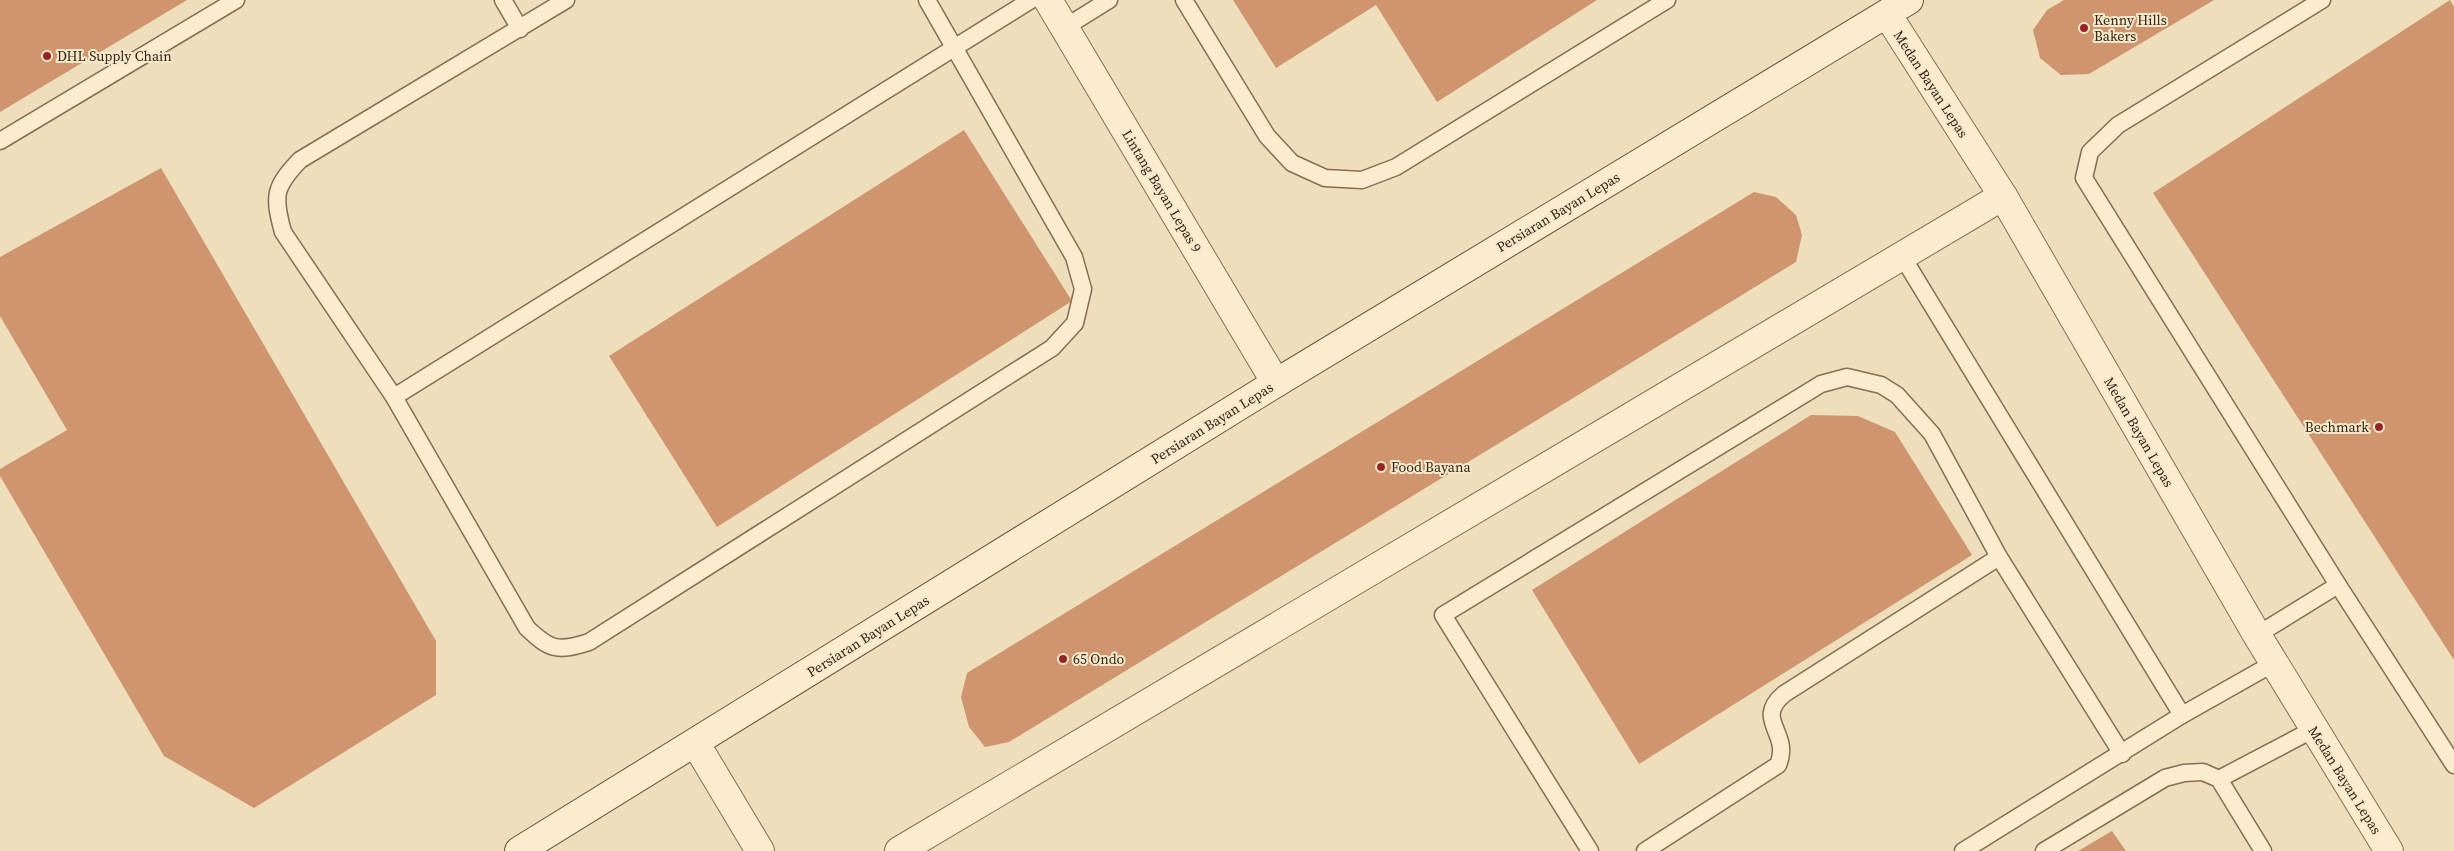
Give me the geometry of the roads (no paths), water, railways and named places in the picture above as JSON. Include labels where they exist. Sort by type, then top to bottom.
[{"type":"street","name":"Lintang Bayan Lepas 9","points":[[1048,0],[1276,383]]},
{"type":"street","name":"Medan Bayan Lepas","points":[[1898,7],[2003,196],[2274,663],[2389,851]]},
{"type":"street","name":"Persiaran Bayan Lepas","points":[[519,851],[696,744],[1276,383],[1898,7]]},
{"type":"street","points":[[899,851],[2003,196]]},
{"type":"street","points":[[696,744],[760,851]]},
{"type":"lane","points":[[0,141],[236,0]]},
{"type":"lane","points":[[503,0],[520,29]]},
{"type":"lane","points":[[566,0],[300,160],[282,179],[276,206],[283,232],[394,397],[527,628],[544,644],[567,649],[589,642],[1052,348],[1076,323],[1083,289],[1074,256],[927,0]]},
{"type":"lane","points":[[394,397],[1032,0]]},
{"type":"lane","points":[[1064,28],[1109,0]]},
{"type":"lane","points":[[1184,0],[1267,136],[1292,163],[1325,178],[1362,180],[1396,167],[1667,0]]},
{"type":"lane","points":[[2322,0],[2118,125],[2090,152],[2084,178],[2338,584],[2454,765]]},
{"type":"lane","points":[[1902,256],[2182,715]]},
{"type":"lane","points":[[1590,851],[1443,615],[1821,384],[1847,378],[1881,385],[1898,395],[1932,434],[2000,557],[2122,754]]},
{"type":"lane","points":[[1645,851],[1778,765],[1782,756],[1782,745],[1772,720],[1772,710],[1776,700],[2000,557]]},
{"type":"lane","points":[[2258,635],[2338,584]]},
{"type":"lane","points":[[1963,851],[2182,715],[2274,663]]},
{"type":"lane","points":[[2219,779],[2314,729]]},
{"type":"lane","points":[[2044,851],[2165,778],[2184,773],[2203,772],[2219,779],[2262,851]]},
{"type":"place","name":"Kenny Hills Bakers","points":[[2084,28]]},
{"type":"place","name":"DHL Supply Chain","points":[[47,56]]},
{"type":"place","name":"Bechmark","points":[[2379,427]]},
{"type":"place","name":"Food Bayana","points":[[1381,467]]},
{"type":"place","name":"65 Ondo","points":[[1063,659]]}]
